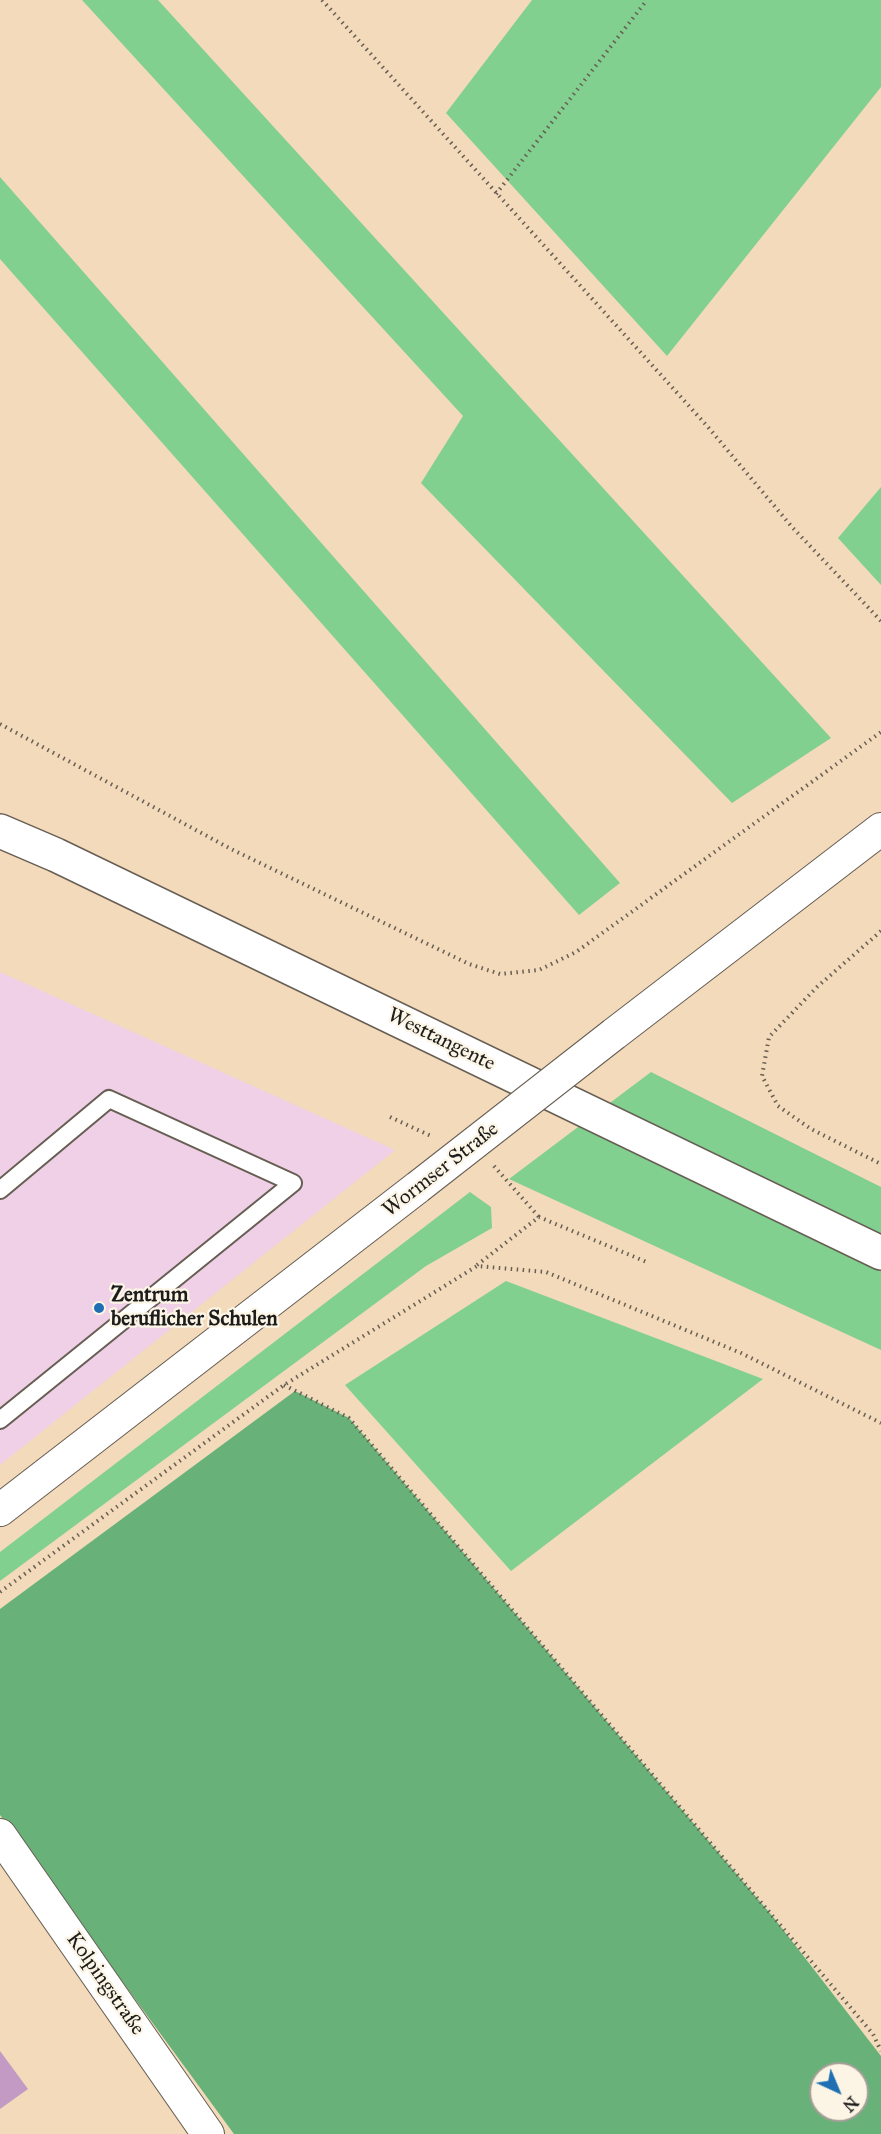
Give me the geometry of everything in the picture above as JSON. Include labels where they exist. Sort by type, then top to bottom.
[{"type":"main road","points":[[0,817],[56,855]]},
{"type":"main road","name":"Westtangente","points":[[0,831],[56,855],[881,1253]]},
{"type":"street","name":"Wormser Straße","points":[[0,1510],[881,829]]},
{"type":"street","name":"Kolpingstraße","points":[[0,1835],[208,2134]]},
{"type":"lane","points":[[0,1190],[109,1099],[293,1183],[0,1420]]},
{"type":"path","points":[[322,0],[708,428],[792,527],[881,621]]},
{"type":"path","points":[[496,194],[646,0]]},
{"type":"path","points":[[0,724],[231,849],[469,964],[500,974],[539,970],[576,952],[881,732]]},
{"type":"path","points":[[881,931],[817,987],[769,1037],[762,1076],[778,1106],[811,1129],[881,1164]]},
{"type":"path","points":[[0,1592],[284,1384],[477,1266],[539,1217],[649,1263]]},
{"type":"path","points":[[477,1266],[546,1272],[741,1353],[881,1423]]},
{"type":"path","points":[[284,1384],[349,1418],[865,2025],[881,2050]]},
{"type":"shaded area","name":"Zentrum beruflicher Schulen","points":[[0,972],[395,1150],[0,1465]]},
{"type":"green space","points":[[82,0],[158,0],[831,738],[732,803],[421,483],[463,416]]},
{"type":"green space","points":[[532,0],[881,0],[881,87],[667,356],[446,113]]},
{"type":"green space","points":[[0,177],[620,883],[579,915],[0,259]]},
{"type":"green space","points":[[881,487],[881,585],[838,538]]},
{"type":"green space","points":[[651,1072],[881,1187],[881,1350],[509,1179]]},
{"type":"green space","points":[[470,1192],[491,1207],[492,1228],[426,1266],[0,1581],[0,1552]]},
{"type":"green space","points":[[506,1281],[763,1379],[511,1571],[345,1385]]},
{"type":"green space","points":[[295,1391],[349,1418],[774,1918],[881,2056],[881,2134],[234,2134],[0,1815],[0,1609]]},
{"type":"building","points":[[0,2051],[28,2089],[0,2109]]},
{"type":"place","name":"Zentrum beruflicher Schulen","points":[[99,1308]]}]
